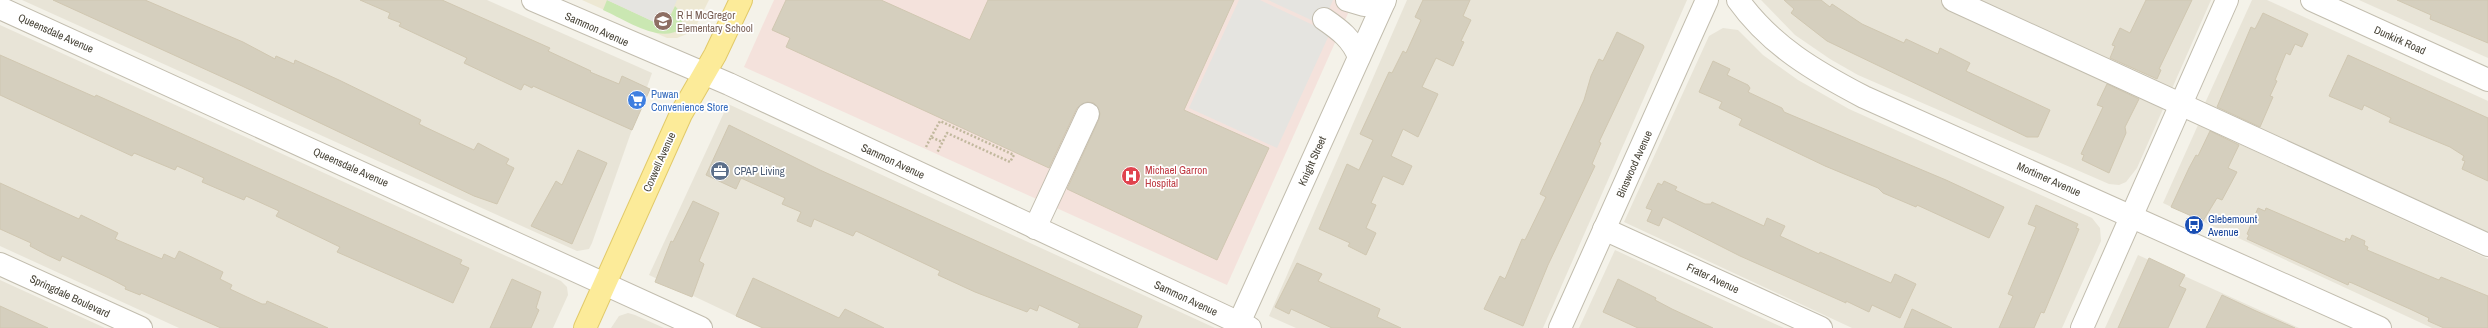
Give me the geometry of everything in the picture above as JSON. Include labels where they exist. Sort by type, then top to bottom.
[{"type":"main road","name":"Coxwell Avenue","points":[[584,328],[681,114],[704,74],[741,0]]},
{"type":"street","name":"Sammon Avenue","points":[[533,0],[729,84],[1245,325]]},
{"type":"street","points":[[1347,0],[1364,4],[1384,1]]},
{"type":"street","name":"Binswood Avenue","points":[[1560,328],[1707,0]]},
{"type":"street","name":"Mortimer Avenue","points":[[1738,0],[1771,37],[1798,60],[1831,80],[1864,97],[2131,215],[2380,328]]},
{"type":"street","points":[[1953,0],[2488,245]]},
{"type":"street","points":[[2082,328],[2227,0]]},
{"type":"street","name":"Dunkirk Road","points":[[2312,0],[2488,80]]},
{"type":"street","name":"Knight Street","points":[[1245,325],[1384,1]]},
{"type":"street","name":"Queensdale Avenue","points":[[0,8],[701,328]]},
{"type":"street","points":[[1324,19],[1344,32],[1359,57]]},
{"type":"street","points":[[1035,228],[1088,114]]},
{"type":"street","name":"Frater Avenue","points":[[1604,229],[1821,328]]},
{"type":"street","name":"Springdale Boulevard","points":[[0,264],[141,328]]},
{"type":"path","points":[[926,147],[940,121],[944,121],[1014,155],[1010,162],[947,133],[937,153]]},
{"type":"path","points":[[931,137],[942,142]]},
{"type":"shaded area","points":[[22,0],[487,0],[652,73],[592,243],[589,249],[577,251]]},
{"type":"shaded area","name":"R H McGregor Elementary School","points":[[582,0],[709,0],[696,26],[687,34],[677,38],[667,38]]},
{"type":"shaded area","points":[[607,0],[677,0],[665,27]]},
{"type":"shaded area","name":"Michael Garron Hospital","points":[[774,0],[1354,0],[1227,285],[744,67]]},
{"type":"shaded area","points":[[1239,0],[1260,0],[1330,33],[1277,148],[1189,108]]},
{"type":"shaded area","points":[[1268,0],[1333,0],[1322,25]]},
{"type":"shaded area","points":[[1407,0],[1687,0],[1543,328],[1296,328],[1269,316]]},
{"type":"shaded area","points":[[1761,0],[2211,0],[2137,168],[2126,182],[2119,185],[2109,184],[1858,75],[1830,59],[1795,35]]},
{"type":"shaded area","points":[[2252,0],[2267,0],[2488,101],[2488,232],[2205,103]]},
{"type":"shaded area","points":[[2359,0],[2488,0],[2488,58]]},
{"type":"shaded area","points":[[0,25],[561,281],[567,287],[568,295],[553,328],[179,328],[0,246]]},
{"type":"shaded area","points":[[1723,28],[1738,30],[1763,55],[1798,80],[1849,109],[2092,218],[2100,228],[2101,241],[2062,328],[1852,328],[1624,222],[1709,36]]},
{"type":"shaded area","points":[[728,104],[1215,328],[761,328],[649,275]]},
{"type":"shaded area","points":[[2198,125],[2488,259],[2488,328],[2432,328],[2163,203]]},
{"type":"shaded area","points":[[1615,250],[1784,328],[1579,328]]},
{"type":"shaded area","points":[[2138,255],[2299,328],[2105,328]]},
{"type":"shaded area","points":[[0,280],[105,328],[0,328]]},
{"type":"shaded area","points":[[628,313],[664,328],[611,328],[619,316]]},
{"type":"green space","points":[[607,0],[665,27],[675,6],[683,15],[681,29],[672,33],[662,34],[631,24],[603,10]]},
{"type":"building","points":[[53,0],[145,0],[243,42],[275,59],[276,56],[294,64],[295,60],[339,80],[421,120],[419,124],[474,150],[478,143],[509,159],[506,164],[514,168],[497,204],[474,196],[242,86]]},
{"type":"building","points":[[360,0],[442,0],[550,48],[548,51],[591,71],[590,72],[619,84],[622,76],[650,89],[632,130],[533,86],[532,88],[524,84],[521,90],[464,63],[467,58],[399,26],[401,23],[388,18],[390,13]]},
{"type":"building","name":"Michael Garron Hospital","points":[[786,0],[881,0],[970,40],[988,0],[1234,0],[1184,110],[1269,148],[1217,260],[1067,189],[1099,119],[1100,113],[1094,103],[1087,102],[1077,108],[1049,168],[786,47],[790,38],[772,30]]},
{"type":"building","points":[[1423,0],[1470,0],[1463,16],[1471,20],[1461,41],[1464,42],[1453,66],[1436,58],[1422,87],[1438,94],[1418,137],[1403,129],[1391,156],[1412,166],[1403,185],[1383,176],[1371,203],[1376,205],[1366,228],[1376,233],[1366,255],[1348,246],[1350,243],[1319,229],[1347,164],[1359,170],[1373,140],[1360,134],[1389,72],[1392,73],[1403,51],[1406,53],[1421,20],[1415,17]]},
{"type":"building","points":[[1784,0],[1821,0],[1830,7],[1832,4],[1862,24],[1904,43],[1906,39],[1938,54],[1940,48],[1970,63],[1966,71],[2050,110],[2038,137],[2027,137],[1827,41],[1791,13],[1794,9]]},
{"type":"building","points":[[2146,0],[2192,0],[2159,69],[2161,70],[2157,79],[2110,58],[2115,46],[2112,45],[2120,28],[2130,33]]},
{"type":"building","points":[[2397,0],[2488,0],[2488,43],[2430,19],[2431,15]]},
{"type":"building","points":[[2263,13],[2308,34],[2302,47],[2295,44],[2290,55],[2286,53],[2275,80],[2277,81],[2270,96],[2273,97],[2260,127],[2217,107],[2251,27],[2255,29]]},
{"type":"building","points":[[1617,32],[1643,45],[1644,47],[1599,142],[1601,143],[1592,164],[1595,166],[1548,265],[1523,326],[1484,309],[1500,276],[1505,279],[1522,239],[1525,240],[1546,197],[1540,194],[1584,100],[1591,76],[1599,59],[1603,61]]},
{"type":"building","points":[[0,55],[95,97],[96,95],[462,260],[460,264],[469,268],[453,303],[337,252],[340,247],[276,216],[279,211],[246,196],[244,200],[202,182],[204,178],[177,166],[175,170],[134,153],[132,156],[0,95]]},
{"type":"building","points":[[2348,55],[2488,118],[2488,181],[2462,169],[2465,161],[2462,160],[2464,156],[2450,147],[2389,122],[2391,118],[2364,105],[2362,110],[2329,96]]},
{"type":"building","points":[[1713,61],[1730,69],[1727,75],[1748,85],[1750,88],[1748,92],[1782,108],[1784,112],[1946,180],[2004,207],[1989,238],[1917,205],[1916,207],[1883,193],[1878,188],[1825,166],[1739,125],[1742,119],[1719,108],[1722,102],[1699,92]]},
{"type":"building","points":[[2107,84],[2139,99],[2125,127],[2126,133],[2109,173],[2082,160],[2084,155],[2081,154],[2103,107],[2097,105]]},
{"type":"building","points":[[729,125],[820,170],[1142,316],[1137,328],[1078,328],[1080,324],[1039,305],[1037,311],[1030,308],[1027,312],[975,292],[938,275],[940,271],[856,231],[853,236],[814,219],[811,227],[797,221],[801,212],[782,204],[785,198],[741,178],[736,189],[706,175]]},
{"type":"building","points":[[2210,131],[2239,145],[2228,168],[2237,172],[2222,200],[2217,198],[2203,221],[2171,207],[2189,168],[2196,155],[2198,156]]},
{"type":"building","points":[[578,150],[607,163],[572,244],[531,226],[556,181],[562,185]]},
{"type":"building","points":[[1664,181],[1677,187],[1675,190],[1705,204],[1711,204],[1712,202],[1764,226],[1767,218],[1785,226],[1780,236],[1819,254],[1820,252],[1891,283],[1895,274],[1916,284],[1900,318],[1872,305],[1869,312],[1846,301],[1846,303],[1740,256],[1663,217],[1659,226],[1647,221],[1652,210],[1646,208],[1658,183],[1662,185]]},
{"type":"building","points":[[0,183],[79,219],[81,215],[118,233],[115,239],[162,259],[164,254],[175,259],[179,251],[223,272],[220,279],[232,285],[230,289],[262,304],[266,304],[267,301],[328,328],[221,328],[141,293],[140,295],[125,289],[126,287],[109,278],[62,256],[60,261],[30,246],[31,243],[0,229]]},
{"type":"building","points":[[693,201],[719,213],[699,261],[704,264],[692,297],[655,282],[671,241],[673,242]]},
{"type":"building","points":[[2036,205],[2078,224],[2076,228],[2079,229],[2044,313],[2041,312],[2034,328],[1999,328],[2013,296],[2008,294],[2036,227],[2028,224]]},
{"type":"building","points":[[2258,208],[2265,211],[2266,208],[2345,242],[2346,238],[2350,240],[2352,235],[2365,241],[2364,245],[2368,247],[2367,250],[2439,280],[2441,277],[2488,296],[2488,328],[2444,328],[2428,321],[2429,318],[2410,309],[2352,283],[2349,282],[2348,285],[2247,239],[2249,235],[2247,234]]},
{"type":"building","points":[[2149,258],[2185,275],[2179,286],[2186,289],[2168,328],[2118,328]]},
{"type":"building","points":[[1297,263],[1322,274],[1318,281],[1380,309],[1377,317],[1401,328],[1332,328],[1291,309],[1289,314],[1275,307]]},
{"type":"building","points":[[753,278],[839,318],[845,309],[884,328],[763,328],[736,316]]},
{"type":"building","points":[[512,279],[541,292],[536,308],[539,310],[531,328],[490,328]]},
{"type":"building","points":[[1618,279],[1656,298],[1655,300],[1672,309],[1713,328],[1638,328],[1603,312]]},
{"type":"building","points":[[2222,295],[2256,311],[2295,328],[2206,328]]},
{"type":"building","points":[[0,306],[48,328],[0,328]]},
{"type":"building","points":[[1912,309],[1952,328],[1904,328]]},
{"type":"place","name":"R H McGregor Elementary School","points":[[663,21]]},
{"type":"place","name":"Puwan Convenience Store","points":[[637,100]]},
{"type":"place","name":"CPAP Living","points":[[720,171]]},
{"type":"place","name":"Michael Garron Hospital","points":[[1131,176]]},
{"type":"place","name":"Glebemount Avenue","points":[[2194,225]]}]
